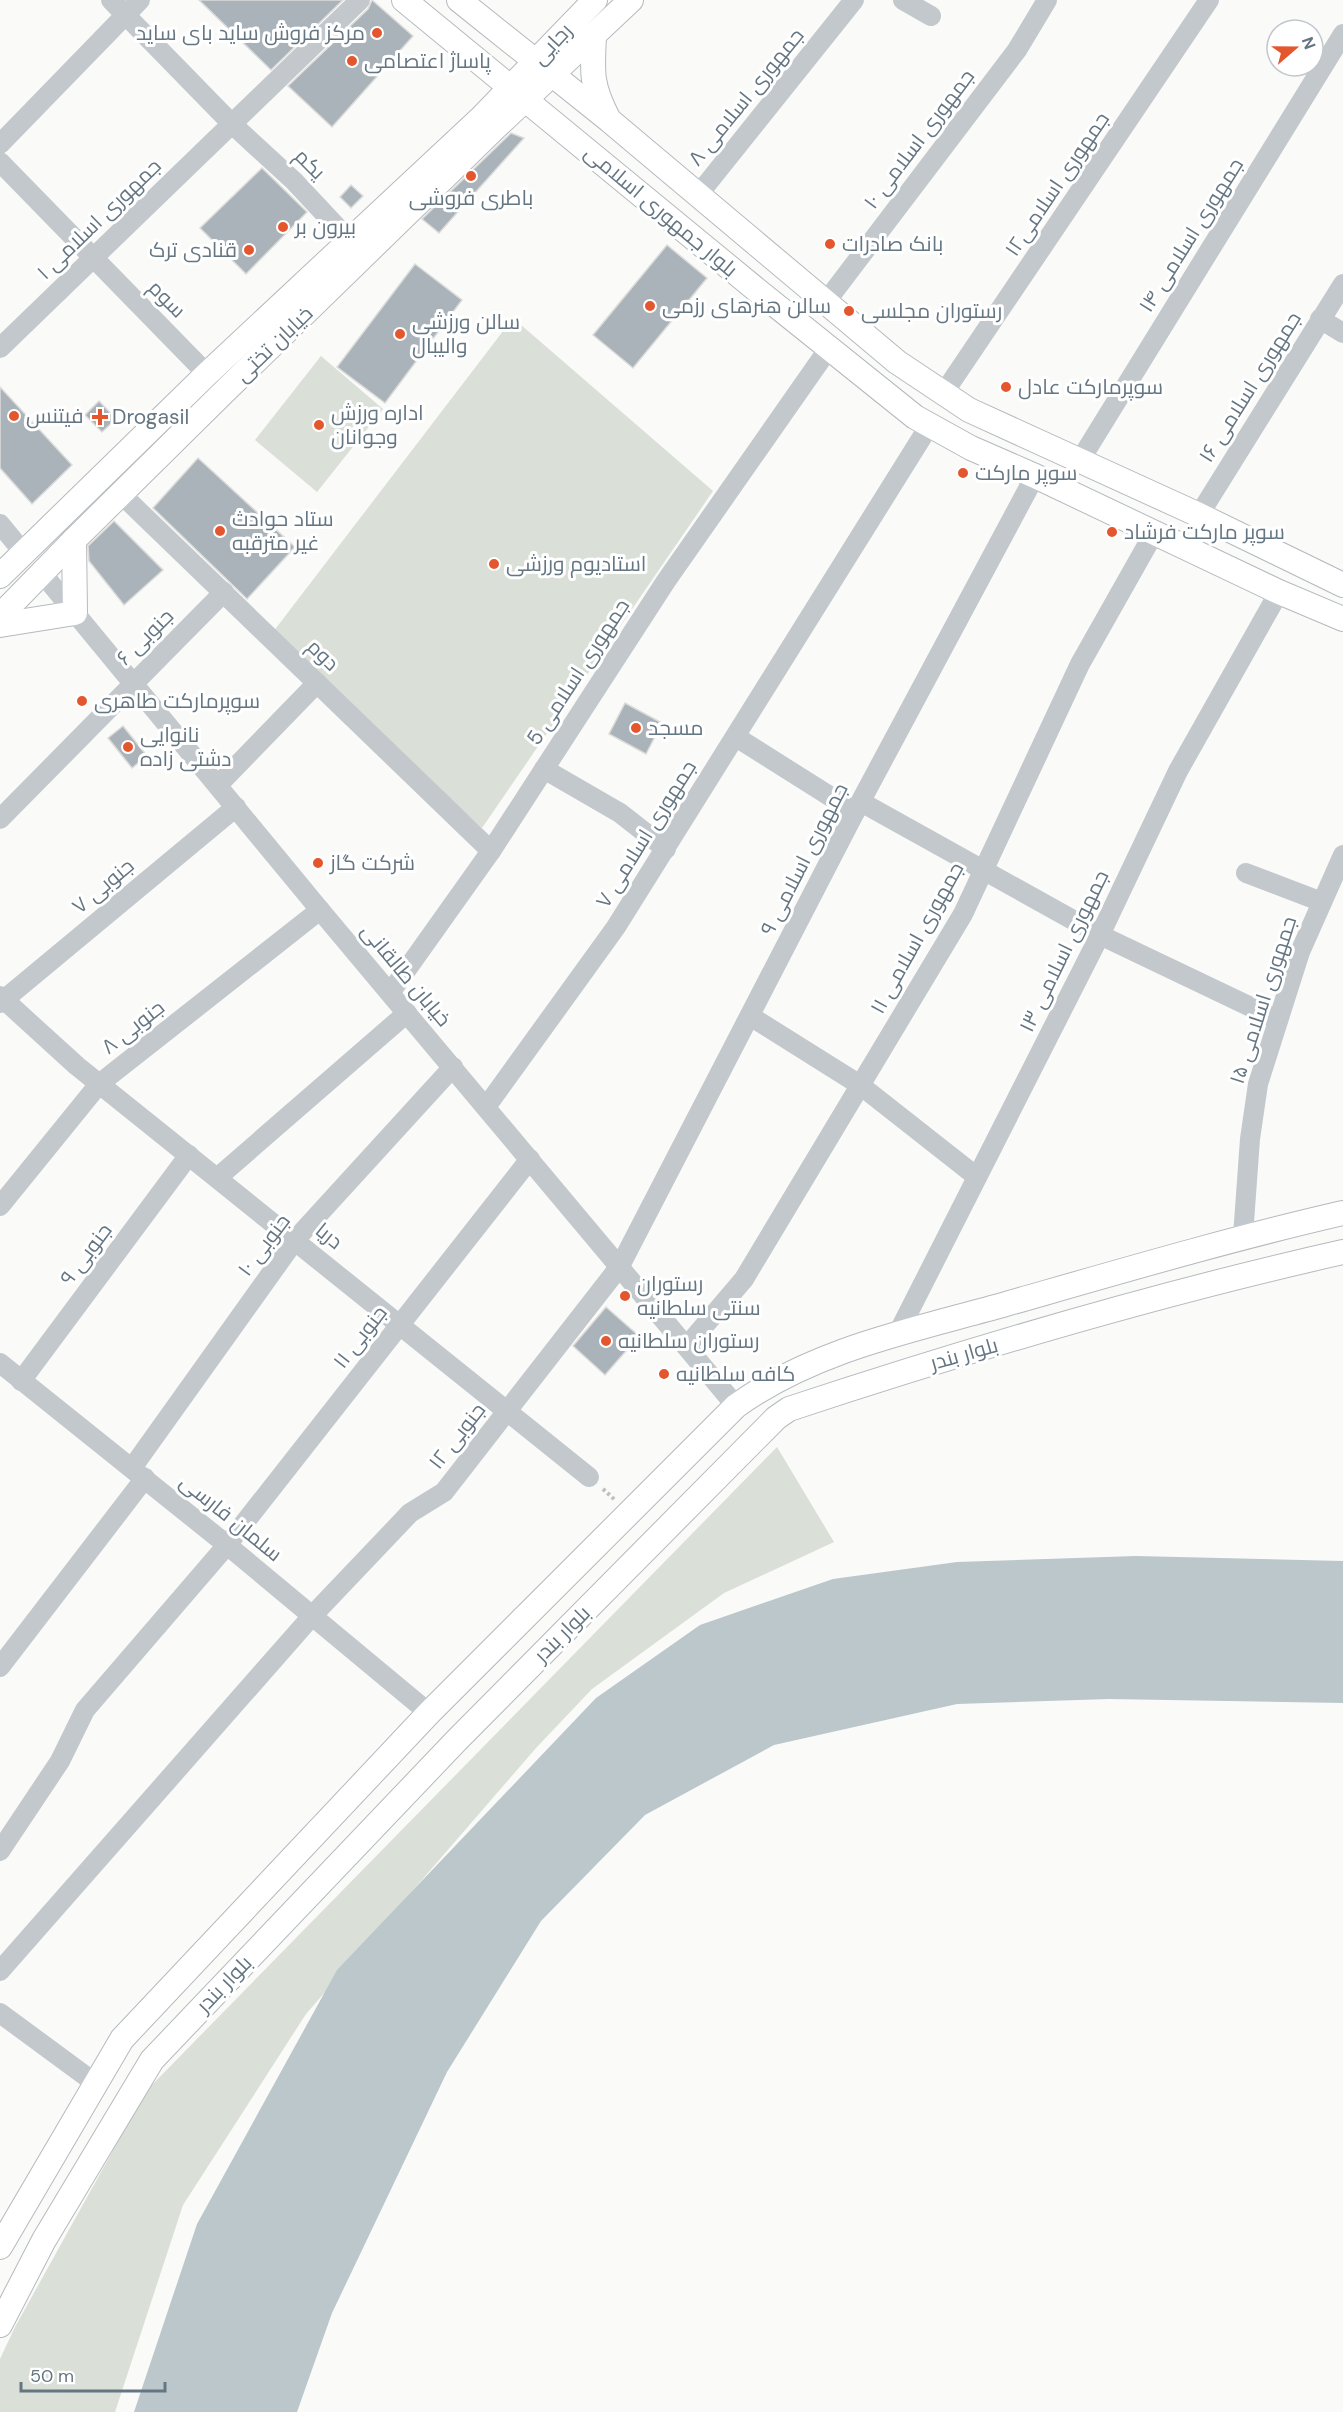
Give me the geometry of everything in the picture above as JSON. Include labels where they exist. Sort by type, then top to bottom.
[{"type":"main road","name":"بلوار جمهوری اسلامی","points":[[404,0],[829,348],[929,426],[971,448],[1279,592],[1343,619]]},
{"type":"main road","name":"بلوار جمهوری اسلامی","points":[[459,0],[609,120],[897,362],[943,394],[969,410],[1198,515],[1343,585]]},
{"type":"main road","name":"رجایی","points":[[543,69],[573,21],[595,0]]},
{"type":"main road","name":"رجایی","points":[[518,94],[543,69],[594,37],[631,0]]},
{"type":"main road","points":[[509,40],[538,39],[573,21]]},
{"type":"main road","points":[[594,37],[592,72],[596,94],[609,120]]},
{"type":"main road","points":[[486,68],[489,123],[524,120],[555,124]]},
{"type":"main road","name":"خیابان تختی","points":[[0,616],[518,94]]},
{"type":"main road","name":"خیابان تختی","points":[[0,576],[207,374],[351,242],[489,123]]},
{"type":"main road","points":[[0,625],[75,613],[74,540]]},
{"type":"main road","points":[[23,552],[42,573]]},
{"type":"main road","name":"بلوار بندر","points":[[0,2247],[122,2039],[429,1713],[736,1406],[764,1386],[816,1361],[897,1335],[1243,1236],[1343,1213]]},
{"type":"main road","name":"بلوار بندر","points":[[0,2325],[44,2240],[152,2060],[456,1742],[776,1418],[789,1409],[912,1369],[1246,1274],[1343,1252]]},
{"type":"main road","points":[[326,1822],[354,1848]]},
{"type":"street","points":[[111,0],[232,124]]},
{"type":"street","points":[[0,144],[140,0]]},
{"type":"street","name":"جمهوری اسلامی ۱","points":[[0,348],[360,0]]},
{"type":"street","name":"جمهوری اسلامی ۸","points":[[698,195],[854,0]]},
{"type":"street","points":[[903,0],[931,16]]},
{"type":"street","name":"جمهوری اسلامی ۱۰","points":[[825,303],[1017,50],[1047,0]]},
{"type":"street","name":"جمهوری اسلامی۱۲","points":[[943,394],[1209,0]]},
{"type":"street","name":"جمهوری اسلامی ۱۴","points":[[1080,462],[1343,34]]},
{"type":"street","name":"یکم","points":[[232,124],[294,181],[351,242]]},
{"type":"street","name":"سوم","points":[[0,162],[207,374]]},
{"type":"street","name":"جمهوری اسلامی ۱۶","points":[[1198,515],[1343,284]]},
{"type":"street","points":[[1320,319],[1343,333]]},
{"type":"street","name":"جمهوری اسلامی 5","points":[[390,993],[491,851],[666,581],[829,348]]},
{"type":"street","name":"جمهوری اسلامی ۷","points":[[486,1107],[616,927],[929,426]]},
{"type":"street","name":"جمهوری اسلامی ۹","points":[[620,1266],[858,807],[1035,476]]},
{"type":"street","name":"دوم","points":[[121,494],[491,851]]},
{"type":"street","points":[[0,524],[23,552]]},
{"type":"street","name":"جمهوری اسلامی ۱۱","points":[[687,1346],[744,1279],[963,914],[1080,664],[1154,532]]},
{"type":"street","name":"خیابان طالقانی","points":[[42,573],[320,910],[736,1406]]},
{"type":"street","name":"۶ جنوبی","points":[[0,819],[224,592]]},
{"type":"street","name":"جمهوری اسلامی ۱۳","points":[[897,1335],[1100,934],[1178,771],[1279,592]]},
{"type":"street","points":[[218,784],[317,682]]},
{"type":"street","points":[[736,737],[858,807],[984,870],[1100,934],[1278,1020]]},
{"type":"street","points":[[544,769],[620,813],[666,849]]},
{"type":"street","name":"۷ جنوبی","points":[[1,1000],[236,807]]},
{"type":"street","name":"جمهوری اسلامی ۱۵","points":[[1243,1236],[1250,1139],[1258,1084],[1300,952],[1343,855]]},
{"type":"street","points":[[1246,873],[1322,902]]},
{"type":"street","name":"۸ جنوبی","points":[[0,1206],[99,1084],[320,910]]},
{"type":"street","name":"دریا","points":[[1,1000],[99,1084],[589,1477]]},
{"type":"street","points":[[217,1178],[407,1013]]},
{"type":"street","points":[[750,1016],[860,1085],[977,1177]]},
{"type":"street","name":"۱۰ جنوبی","points":[[0,1667],[138,1473],[295,1240],[453,1067]]},
{"type":"street","name":"۹ جنوبی","points":[[7,1374],[189,1155]]},
{"type":"street","name":"۱۱ جنوبی","points":[[0,1851],[60,1761],[85,1710],[227,1545],[530,1159]]},
{"type":"street","name":"۱۲ جنوبی","points":[[0,1971],[312,1616],[410,1513],[444,1492],[620,1266]]},
{"type":"street","name":"سلمان فارسی","points":[[7,1374],[138,1473],[429,1713]]},
{"type":"street","points":[[0,2013],[95,2083]]},
{"type":"path","points":[[589,1477],[629,1513]]},
{"type":"shaded area","name":"استادیوم ورزشی","points":[[513,318],[713,491],[482,828],[270,636]]},
{"type":"shaded area","name":"اداره ورزش وجوانان","points":[[321,356],[383,409],[317,492],[255,440]]},
{"type":"shaded area","points":[[777,1447],[834,1542],[724,1593],[592,1689],[536,1748],[306,2014],[183,2205],[115,2412],[0,2412],[0,2359],[15,2327],[146,2091]]},
{"type":"shaded area","points":[[1136,1556],[1343,1561],[1343,1703],[1109,1699],[957,1704],[774,1745],[645,1815],[541,1921],[447,2072],[332,2313],[297,2412],[134,2412],[197,2224],[337,1970],[596,1698],[700,1625],[833,1579],[957,1562]]},
{"type":"building","points":[[199,0],[343,0],[271,70]]},
{"type":"building","name":"پاساژ اعتصامی","points":[[372,0],[413,36],[332,127],[288,86],[368,9]]},
{"type":"building","points":[[511,133],[524,138],[439,233],[422,219]]},
{"type":"building","points":[[262,168],[307,212],[246,274],[200,228]]},
{"type":"building","points":[[351,185],[363,196],[351,208],[340,197]]},
{"type":"building","name":"سالن هنرهای رزمی","points":[[667,245],[707,278],[633,368],[593,335]]},
{"type":"building","name":"سالن ورزشی والیبال","points":[[415,264],[462,300],[385,403],[337,367]]},
{"type":"building","name":"فیتنس","points":[[0,387],[72,465],[32,504],[0,468]]},
{"type":"building","name":"Drogasil","points":[[99,401],[116,419],[102,432],[85,415]]},
{"type":"building","name":"ستاد حوادث غیر مترقبه","points":[[198,458],[295,547],[247,599],[153,508]]},
{"type":"building","points":[[114,521],[163,570],[124,605],[89,561],[88,546]]},
{"type":"building","name":"مسجد","points":[[625,703],[662,723],[646,754],[609,734]]},
{"type":"building","name":"نانوایی دشتی زاده","points":[[123,726],[147,756],[132,768],[108,738]]},
{"type":"building","name":"رستوران سلطانیه","points":[[606,1307],[639,1336],[605,1375],[573,1346]]},
{"type":"place","name":"مرکز فروش ساید بای ساید","points":[[377,33]]},
{"type":"place","name":"پاساژ اعتصامی","points":[[352,61]]},
{"type":"place","name":"باطری فروشی","points":[[471,176]]},
{"type":"place","name":"بیرون بر","points":[[283,227]]},
{"type":"place","name":"بانک صادرات","points":[[830,244]]},
{"type":"place","name":"قنادی ترک","points":[[249,250]]},
{"type":"place","name":"سالن هنرهای رزمی","points":[[650,306]]},
{"type":"place","name":"رستوران مجلسی","points":[[849,311]]},
{"type":"place","name":"سالن ورزشی والیبال","points":[[400,334]]},
{"type":"place","name":"سوپرمارکت عادل","points":[[1006,387]]},
{"type":"place","name":"فیتنس","points":[[14,416]]},
{"type":"place","name":"Drogasil","points":[[100,417]]},
{"type":"place","name":"اداره ورزش وجوانان","points":[[319,425]]},
{"type":"place","name":"سوپر مارکت","points":[[963,473]]},
{"type":"place","name":"ستاد حوادث غیر مترقبه","points":[[220,531]]},
{"type":"place","name":"سوپر مارکت فرشاد","points":[[1112,532]]},
{"type":"place","name":"استادیوم ورزشی","points":[[494,564]]},
{"type":"place","name":"سوپرمارکت طاهری","points":[[82,701]]},
{"type":"place","name":"مسجد","points":[[636,728]]},
{"type":"place","name":"نانوایی دشتی زاده","points":[[128,747]]},
{"type":"place","name":"شرکت گاز","points":[[318,863]]},
{"type":"place","name":"رستوران سنتی سلطانیه","points":[[625,1296]]},
{"type":"place","name":"رستوران سلطانیه","points":[[606,1341]]},
{"type":"place","name":"کافه سلطانیه","points":[[664,1374]]}]
